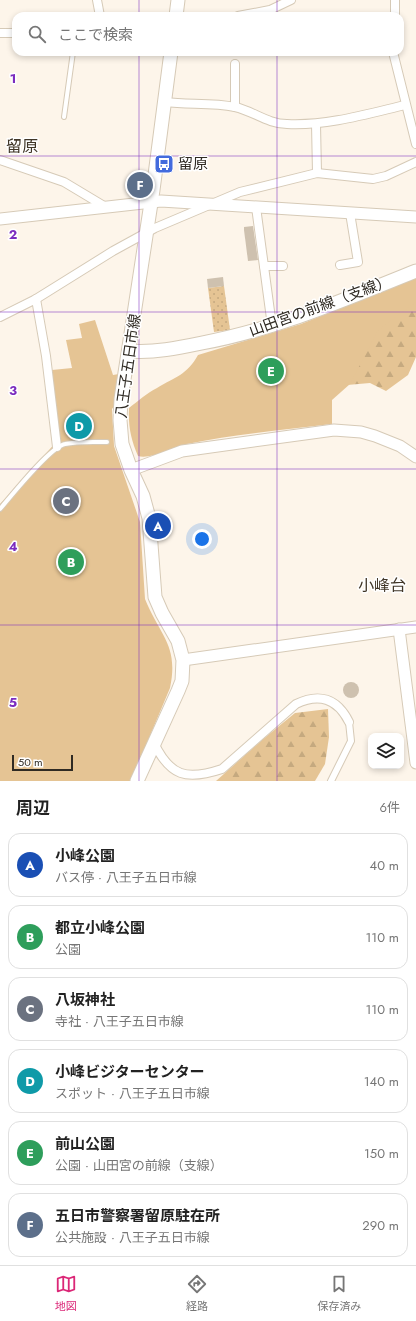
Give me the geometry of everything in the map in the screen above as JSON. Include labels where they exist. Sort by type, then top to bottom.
[{"type":"main road","points":[[176,12],[178,0]]},
{"type":"main road","name":"八王子五日市線","points":[[137,781],[182,681],[183,660],[178,642],[155,597],[149,518],[143,496],[131,470],[122,444],[120,420],[121,399],[152,201],[171,56]]},
{"type":"main road","name":"山田宮の前線（支線）","points":[[129,351],[156,351],[230,338],[272,326],[416,271]]},
{"type":"street","points":[[97,0],[99,12]]},
{"type":"street","points":[[259,12],[270,10],[291,0]]},
{"type":"street","points":[[394,12],[395,0]]},
{"type":"street","points":[[0,33],[12,33]]},
{"type":"street","points":[[394,56],[416,144]]},
{"type":"street","points":[[235,64],[235,107]]},
{"type":"street","points":[[165,102],[235,107],[273,123],[316,124],[405,105]]},
{"type":"street","points":[[316,124],[317,173]]},
{"type":"street","points":[[0,160],[64,182],[104,206]]},
{"type":"street","points":[[0,317],[36,299],[101,258],[147,233],[210,204],[244,191],[317,173],[373,179],[386,176],[416,162]]},
{"type":"street","points":[[244,191],[242,197],[251,206],[264,266],[272,326]]},
{"type":"street","points":[[0,219],[152,201],[416,217]]},
{"type":"street","points":[[340,265],[358,262],[350,212]]},
{"type":"street","points":[[264,266],[283,266]]},
{"type":"street","points":[[36,299],[46,356],[57,447]]},
{"type":"street","points":[[131,470],[182,451],[334,430],[361,432],[375,436],[388,440],[414,453]]},
{"type":"street","points":[[183,660],[416,627]]},
{"type":"street","points":[[399,629],[416,763]]},
{"type":"street","points":[[154,743],[168,769],[177,776],[186,779],[210,777],[222,769],[296,704],[306,700],[318,698],[328,700],[345,714],[349,722],[351,741],[331,781]]},
{"type":"lane","points":[[64,117],[72,56]]},
{"type":"lane","points":[[0,509],[34,469],[57,447],[64,444],[107,442]]},
{"type":"green space","points":[[416,278],[416,302],[377,332],[350,384],[332,400],[332,424],[260,432],[223,438],[187,444],[149,456],[138,456],[130,433],[129,408],[150,392],[185,371],[194,362],[198,355],[301,324]]},
{"type":"green space","points":[[224,286],[230,330],[214,332],[208,288]]},
{"type":"green space","points":[[416,292],[416,357],[408,375],[386,391],[370,383],[347,385],[139,414]]},
{"type":"green space","points":[[95,320],[113,375],[119,374],[115,405],[112,409],[114,446],[140,522],[145,599],[170,651],[172,673],[170,688],[131,781],[0,781],[0,504],[59,439],[52,370],[72,368],[66,340],[82,338],[79,324]]},
{"type":"green space","points":[[328,709],[329,737],[325,764],[315,781],[216,781],[295,713]]},
{"type":"building","points":[[134,179],[146,182],[145,190],[132,188]]},
{"type":"building","points":[[253,226],[258,260],[248,261],[244,227]]},
{"type":"building","points":[[223,277],[224,286],[208,288],[207,279]]},
{"type":"building","points":[[67,416],[91,416],[91,436],[66,435]]},
{"type":"building","points":[[59,494],[72,494],[72,507],[59,507]]},
{"type":"building","points":[[351,682],[358,687],[359,690],[354,697],[351,698],[344,693],[343,690],[348,683]]},
{"type":"place","name":"留原","points":[[164,164]]},
{"type":"place","name":"五日市警察署留原駐在所","points":[[140,185]]},
{"type":"place","name":"前山公園","points":[[271,371]]},
{"type":"place","name":"小峰ビジターセンター","points":[[79,426]]},
{"type":"place","name":"八坂神社","points":[[66,501]]},
{"type":"place","name":"小峰公園","points":[[158,526]]},
{"type":"place","name":"都立小峰公園","points":[[71,562]]},
{"type":"district","name":"留原","points":[[22,146]]},
{"type":"district","name":"小峰台","points":[[382,585]]}]
